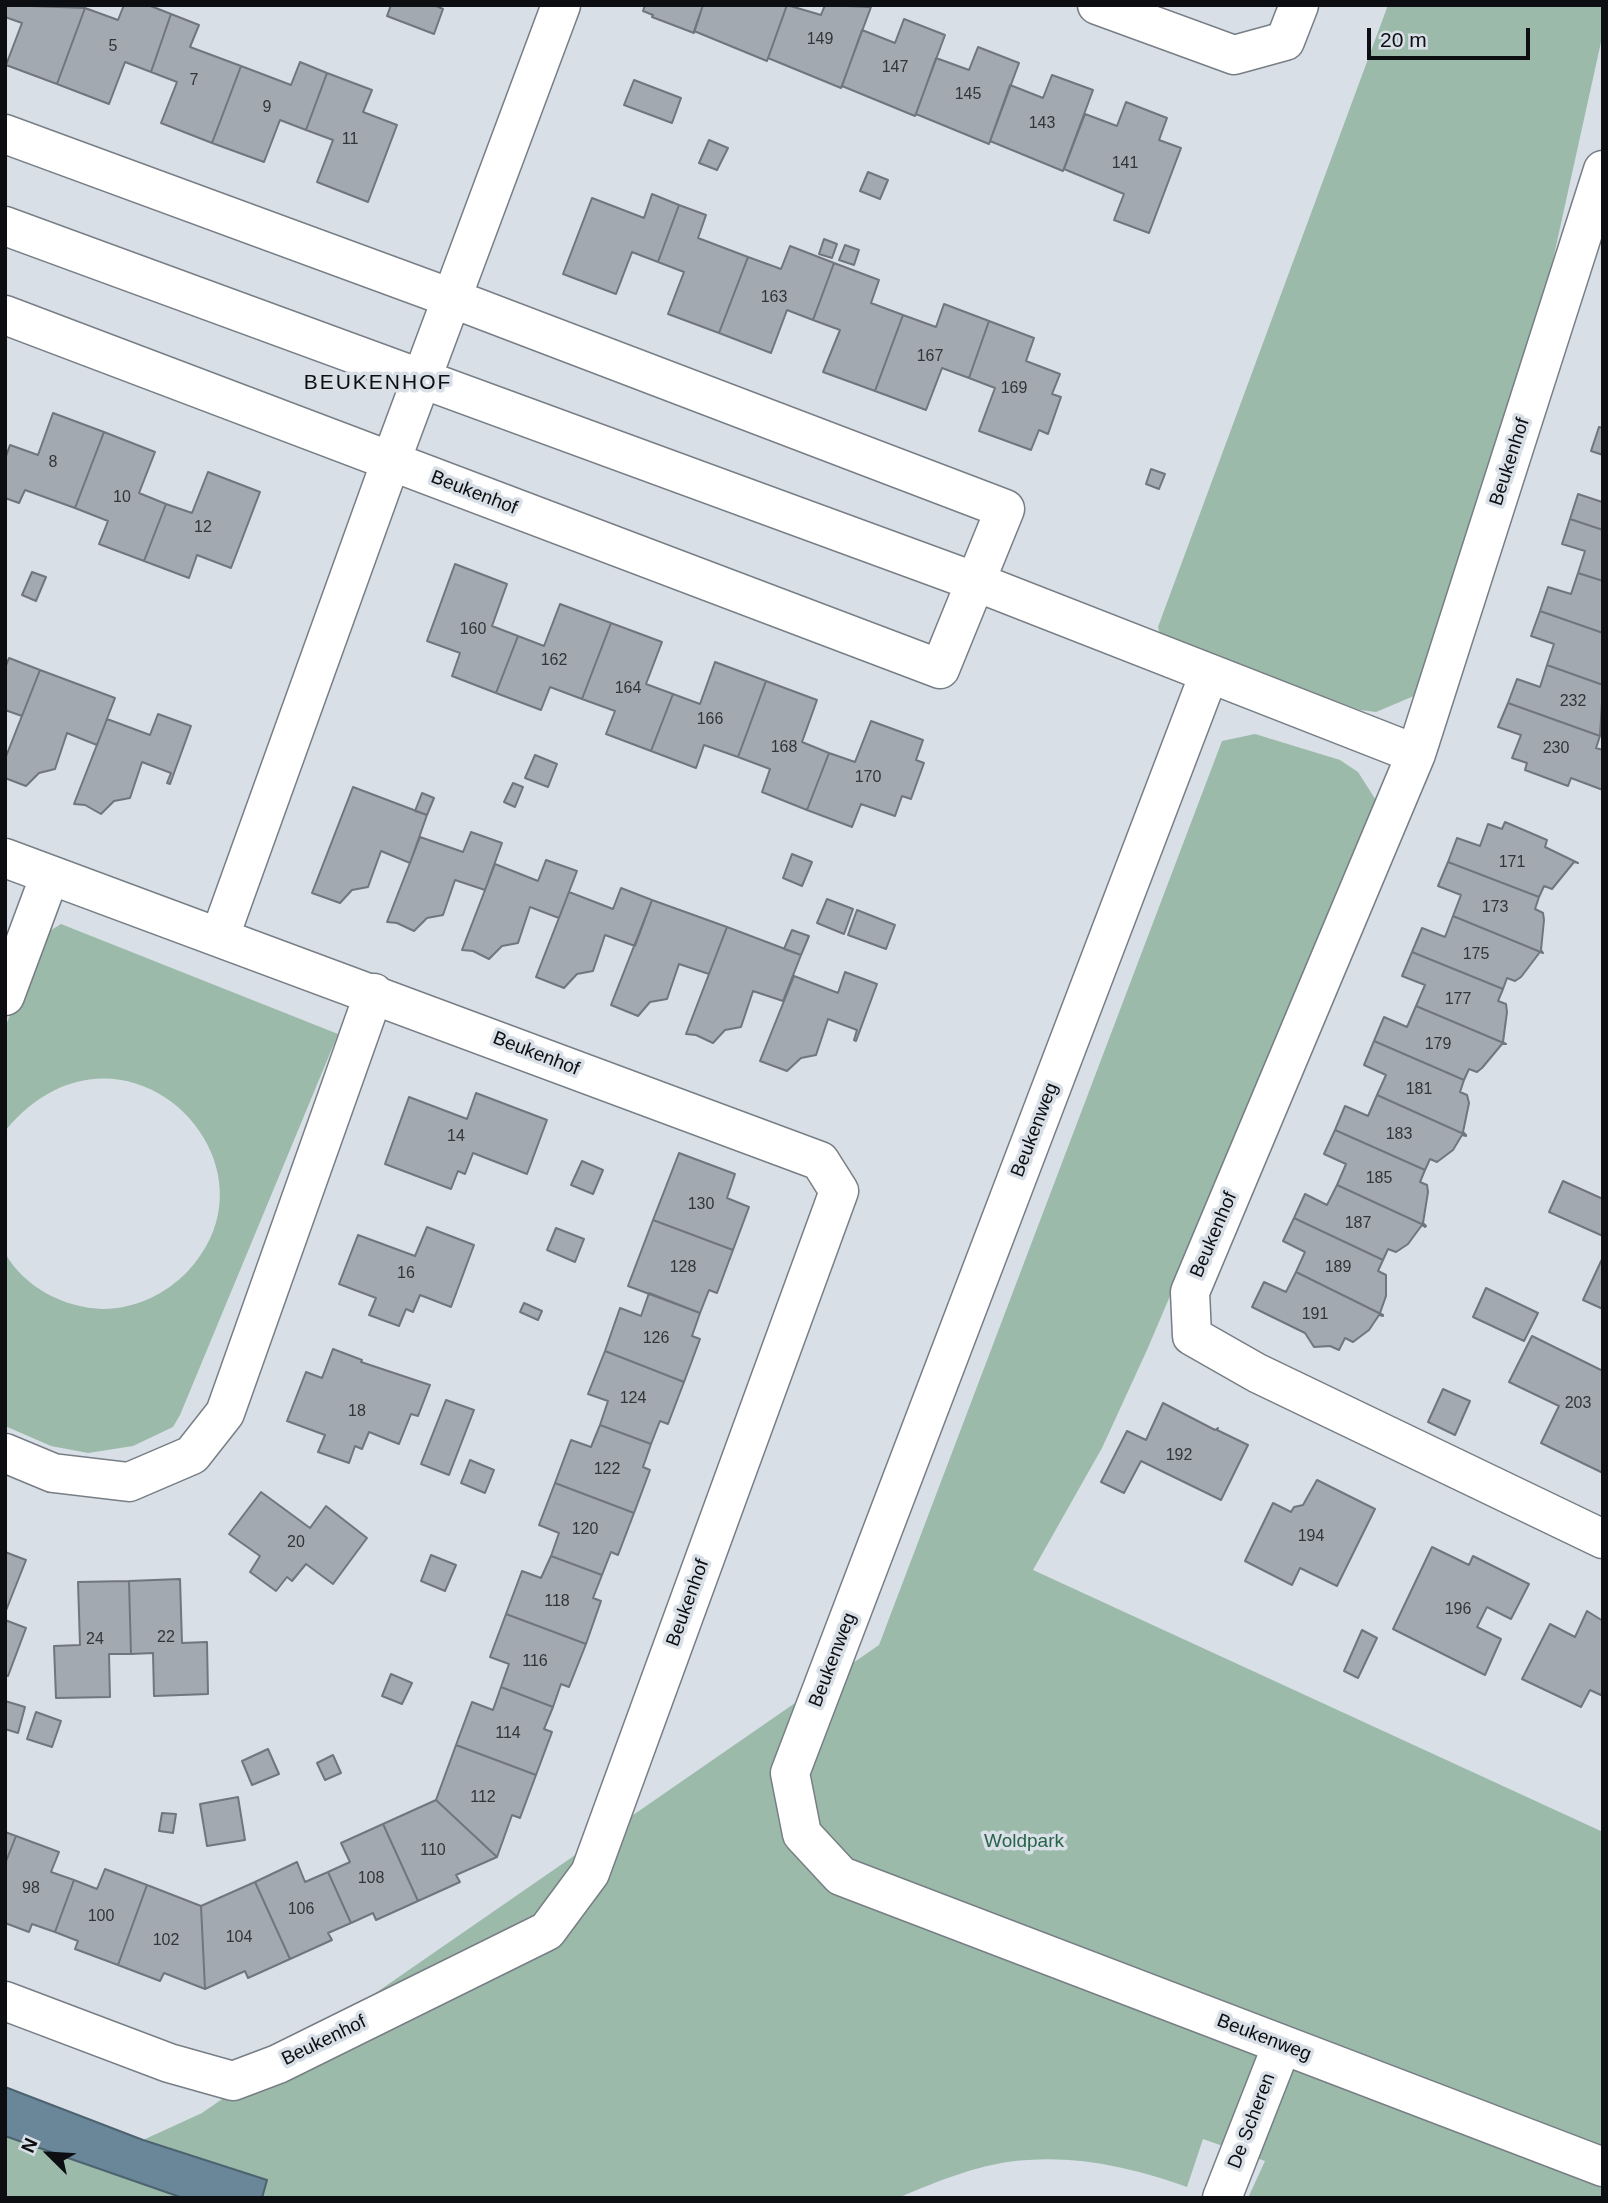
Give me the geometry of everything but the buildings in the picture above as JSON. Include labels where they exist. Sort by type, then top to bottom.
[{"type":"street","points":[[220,936],[391,461],[561,5]]},
{"type":"street","points":[[1097,5],[1234,55],[1285,41],[1299,5]]},
{"type":"street","name":"Beukenhof","points":[[5,134],[452,298],[1005,509],[940,669],[5,315]]},
{"type":"street","name":"Beukenhof","points":[[1603,170],[1416,754],[1191,1292],[1192,1336],[1257,1373],[1603,1539]]},
{"type":"street","points":[[5,226],[976,582],[1416,754]]},
{"type":"street","name":"Beukenweg","points":[[1209,674],[790,1773],[802,1833],[841,1876],[1603,2167]]},
{"type":"street","name":"Beukenhof","points":[[5,858],[820,1161],[839,1191],[590,1873],[547,1931],[278,2064],[233,2081],[169,2063],[5,2001]]},
{"type":"street","points":[[5,996],[50,875]]},
{"type":"street","points":[[5,1453],[53,1473],[129,1482],[192,1455],[225,1413],[374,993]]},
{"type":"street","name":"De Scheren","points":[[1223,2198],[1282,2045]]},
{"type":"green space","points":[[1388,5],[1603,5],[1603,33],[1541,314],[1421,693],[1376,712],[1360,710],[1161,637],[1158,627]]},
{"type":"green space","name":"Woldpark","points":[[1255,734],[1340,760],[1358,772],[1379,805],[1147,1350],[1102,1448],[1033,1570],[1603,1832],[1603,2198],[1248,2198],[1265,2161],[1203,2139],[1187,2187],[1109,2165],[1048,2159],[978,2168],[898,2198],[248,2198],[156,2144],[143,2140],[202,2113],[879,1645],[1222,741]]},
{"type":"green space","points":[[61,924],[338,1034],[173,1427],[133,1446],[88,1453],[51,1446],[5,1426],[5,1253],[23,1276],[60,1300],[103,1309],[138,1303],[170,1287],[188,1271],[215,1227],[219,1183],[206,1141],[178,1107],[140,1085],[96,1079],[50,1093],[5,1131],[5,1028],[40,937]]},
{"type":"green space","points":[[5,2136],[183,2198],[5,2198]]},
{"type":"water","points":[[5,2087],[143,2140],[267,2180],[262,2198],[183,2198],[5,2136]]},
{"type":"district","name":"BEUKENHOF","points":[[378,383]]}]
